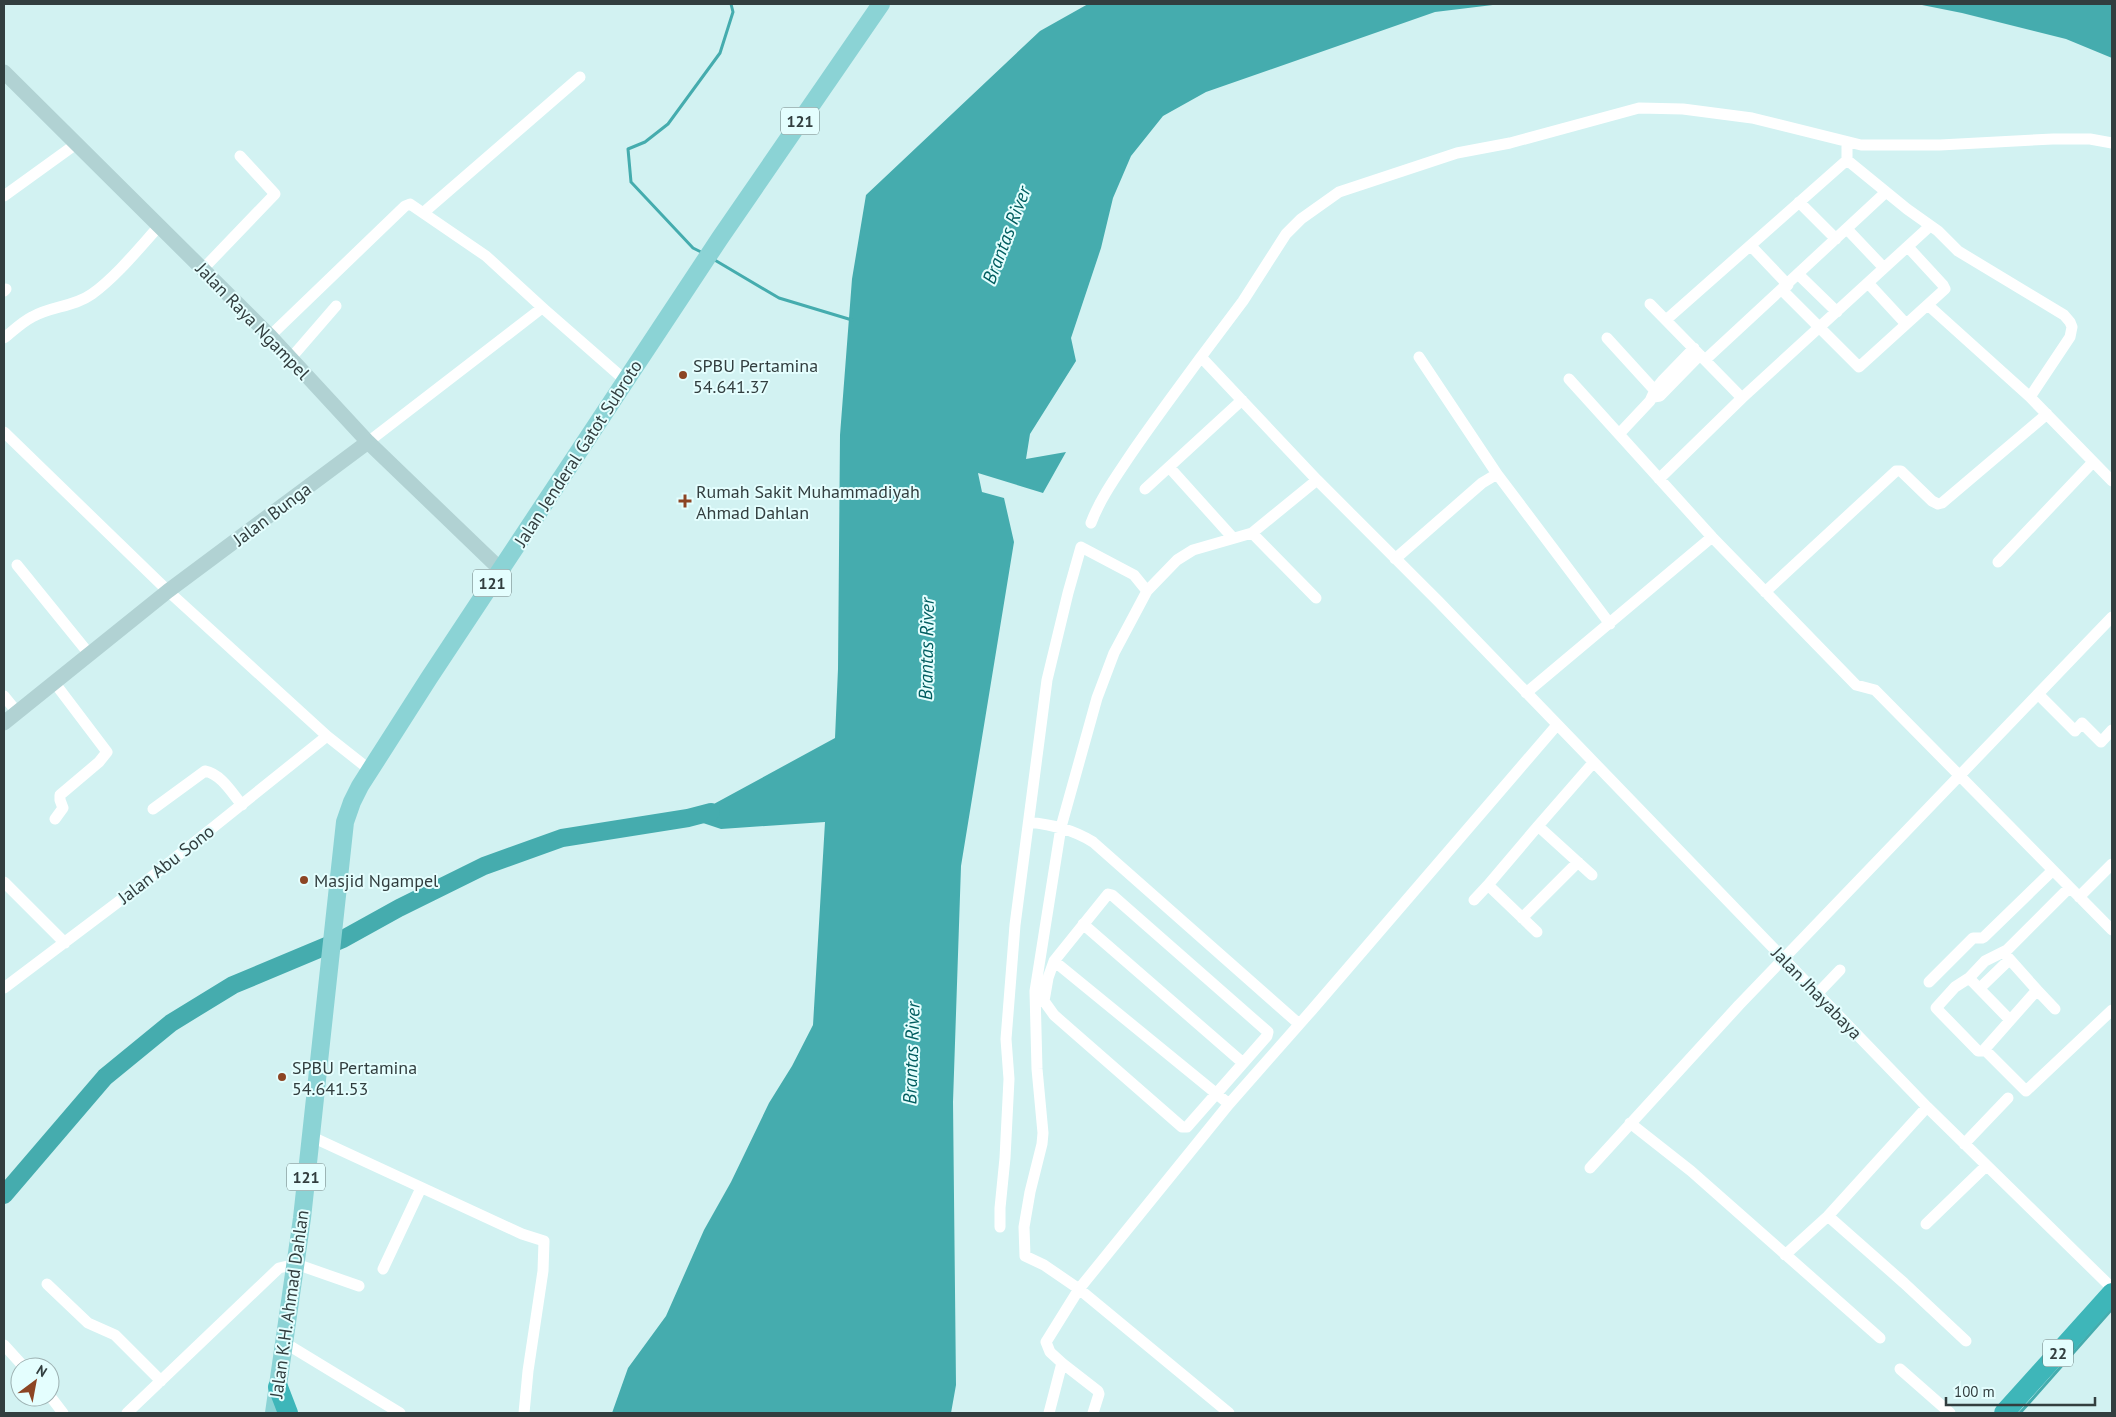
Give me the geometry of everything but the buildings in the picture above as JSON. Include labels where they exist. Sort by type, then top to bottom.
[{"type":"highway","name":"22","points":[[2004,1413],[2112,1293]]},
{"type":"highway","points":[[278,1387],[288,1413]]},
{"type":"main road","name":"Jalan Jenderal Gatot Subroto","points":[[333,926],[345,822],[352,802],[370,770],[720,238],[881,4]]},
{"type":"main road","name":"Jalan K.H. Ahmad Dahlan","points":[[274,1413],[296,1264],[333,926]]},
{"type":"street","name":"Jalan Raya Ngampel","points":[[4,72],[270,336],[368,442],[501,570]]},
{"type":"street","points":[[423,212],[580,77]]},
{"type":"street","points":[[1091,523],[1098,505],[1157,415],[1243,301],[1286,234],[1301,219],[1339,192],[1457,153],[1510,143],[1639,108],[1683,109],[1752,118],[1861,145],[1940,145],[2090,139],[2112,143]]},
{"type":"street","points":[[1666,320],[1847,160],[1847,142]]},
{"type":"street","points":[[4,196],[76,144]]},
{"type":"street","points":[[202,270],[275,194],[240,156]]},
{"type":"street","points":[[1847,160],[1938,231],[1958,251],[2064,315],[2070,322],[2070,337],[2030,397]]},
{"type":"street","points":[[1621,432],[1656,394],[1700,355],[1799,275],[1886,192]]},
{"type":"street","points":[[1799,202],[1836,238]]},
{"type":"street","points":[[270,336],[405,206],[410,204],[486,256],[626,381]]},
{"type":"street","points":[[4,338],[31,317],[55,308],[74,304],[93,293],[124,264],[160,225]]},
{"type":"street","points":[[1659,479],[1742,398],[1869,284],[1930,226]]},
{"type":"street","points":[[1847,229],[1884,268]]},
{"type":"street","points":[[1751,246],[1820,327],[1859,366],[1944,291],[1943,285],[1908,248]]},
{"type":"street","points":[[1799,275],[1837,312]]},
{"type":"street","points":[[1869,284],[1906,324]]},
{"type":"street","points":[[1650,304],[1742,398]]},
{"type":"street","points":[[291,358],[336,306]]},
{"type":"street","points":[[1929,306],[2030,397],[2112,481]]},
{"type":"street","name":"Jalan Bunga","points":[[4,723],[168,591],[368,442],[542,308]]},
{"type":"street","points":[[1607,338],[1656,394]]},
{"type":"street","name":"Jalan Jhayabaya","points":[[1202,357],[1317,480],[1438,600],[1927,1107],[2112,1288]]},
{"type":"street","points":[[1419,357],[1497,474],[1610,624]]},
{"type":"street","points":[[1570,377],[1621,432],[1659,479],[1712,537],[1857,686],[1869,687],[1875,690],[2112,930]]},
{"type":"street","points":[[1145,489],[1242,400]]},
{"type":"street","points":[[1765,592],[1896,471],[1901,471],[1932,501],[1938,504],[1942,503],[2047,414]]},
{"type":"street","points":[[4,432],[168,591],[326,736],[370,770]]},
{"type":"street","points":[[1998,562],[2093,462]]},
{"type":"street","points":[[1169,467],[1233,538]]},
{"type":"street","points":[[1395,559],[1482,483],[1497,474]]},
{"type":"street","points":[[1229,1413],[1147,1343],[1079,1289],[1044,1265],[1027,1258],[1024,1244],[1025,1218],[1043,1134],[1037,1069],[1035,991],[1061,827],[1101,689],[1114,653],[1147,591],[1177,560],[1187,553],[1252,533],[1317,480]]},
{"type":"street","points":[[1252,533],[1316,598]]},
{"type":"street","points":[[1526,693],[1712,537]]},
{"type":"street","points":[[1000,1227],[1010,1079],[1006,1039],[1015,925],[1047,680],[1081,547],[1134,575],[1147,591]]},
{"type":"street","points":[[17,565],[90,655]]},
{"type":"street","points":[[1590,1168],[1783,958],[2112,617]]},
{"type":"street","points":[[54,682],[107,752],[99,762],[60,796],[63,808],[55,819]]},
{"type":"street","points":[[2038,694],[2075,731],[2082,723],[2101,742],[2112,730]]},
{"type":"street","points":[[4,696],[17,712]]},
{"type":"street","points":[[1093,1413],[1099,1394],[1098,1391],[1050,1352],[1046,1342],[1079,1289],[1229,1104],[1557,725]]},
{"type":"street","name":"Jalan Abu Sono","points":[[4,988],[66,943],[242,805],[326,736]]},
{"type":"street","points":[[1474,900],[1594,763]]},
{"type":"street","points":[[153,809],[205,771],[220,779],[242,805]]},
{"type":"street","points":[[1029,822],[1061,827],[1081,834],[1093,842],[1299,1024]]},
{"type":"street","points":[[1538,826],[1592,875]]},
{"type":"street","points":[[1522,918],[1578,862]]},
{"type":"street","points":[[2079,897],[2112,864]]},
{"type":"street","points":[[1928,982],[1973,938],[1984,937],[2052,871]]},
{"type":"street","points":[[4,882],[66,943]]},
{"type":"street","points":[[1488,884],[1537,932]]},
{"type":"street","points":[[1980,988],[2006,956],[2069,888]]},
{"type":"street","points":[[1108,894],[1112,895],[1267,1030],[1267,1036],[1187,1127],[1182,1127],[1047,1008],[1044,1001],[1045,992],[1054,960],[1083,924],[1104,897],[1108,894]]},
{"type":"street","points":[[1083,924],[1243,1063]]},
{"type":"street","points":[[2006,956],[1985,961],[1969,978],[1955,987],[1936,1008],[1981,1052],[1985,1050],[2037,990]]},
{"type":"street","points":[[2006,956],[2055,1009]]},
{"type":"street","points":[[1054,960],[1229,1104]]},
{"type":"street","points":[[1818,993],[1840,970]]},
{"type":"street","points":[[1969,978],[2010,1020]]},
{"type":"street","points":[[1985,1050],[2026,1091],[2112,1010]]},
{"type":"street","points":[[1964,1144],[2008,1098]]},
{"type":"street","points":[[1785,1255],[1828,1216],[1927,1107]]},
{"type":"street","points":[[1630,1123],[1691,1171],[1880,1338]]},
{"type":"street","points":[[310,1136],[522,1234],[544,1241],[543,1271],[528,1371],[524,1413]]},
{"type":"street","points":[[1926,1224],[1986,1166]]},
{"type":"street","points":[[383,1269],[421,1188]]},
{"type":"street","points":[[1828,1216],[1904,1283],[1966,1342]]},
{"type":"street","points":[[126,1413],[279,1268],[296,1264],[359,1286]]},
{"type":"street","points":[[47,1284],[88,1323],[115,1335],[161,1381]]},
{"type":"street","points":[[284,1343],[400,1413]]},
{"type":"street","points":[[4,1345],[15,1357]]},
{"type":"street","points":[[1049,1413],[1062,1363]]},
{"type":"street","points":[[1900,1369],[1950,1413]]},
{"type":"water","name":"Brantas River","points":[[1088,4],[1501,4],[1435,12],[1206,92],[1163,116],[1131,156],[1113,198],[1101,248],[1071,338],[1076,361],[1030,434],[1026,459],[1066,452],[1043,493],[978,473],[982,492],[1004,498],[1014,542],[961,866],[953,1102],[956,1385],[951,1413],[612,1413],[628,1368],[666,1316],[704,1230],[731,1182],[769,1103],[792,1066],[813,1025],[825,822],[721,829],[688,818],[835,738],[838,669],[840,435],[852,279],[866,195],[1040,31]]},
{"type":"water","points":[[1917,4],[2112,4],[2112,58],[2066,39],[1962,13]]},
{"type":"waterway","points":[[703,253],[693,248],[631,182],[628,149],[645,142],[668,124],[720,53],[733,12],[731,4]]},
{"type":"waterway","points":[[713,259],[779,298],[852,320]]},
{"type":"waterway","points":[[4,1195],[105,1077],[171,1023],[233,985],[343,939],[399,908],[484,866],[562,838],[688,818],[711,812]]},
{"type":"waterway","points":[[2020,1413],[2112,1309]]},
{"type":"place","name":"SPBU Pertamina 54.641.37","points":[[683,375]]},
{"type":"place","name":"Rumah Sakit Muhammadiyah Ahmad Dahlan","points":[[685,501]]},
{"type":"place","name":"Masjid Ngampel","points":[[304,880]]},
{"type":"place","name":"SPBU Pertamina 54.641.53","points":[[282,1077]]}]
